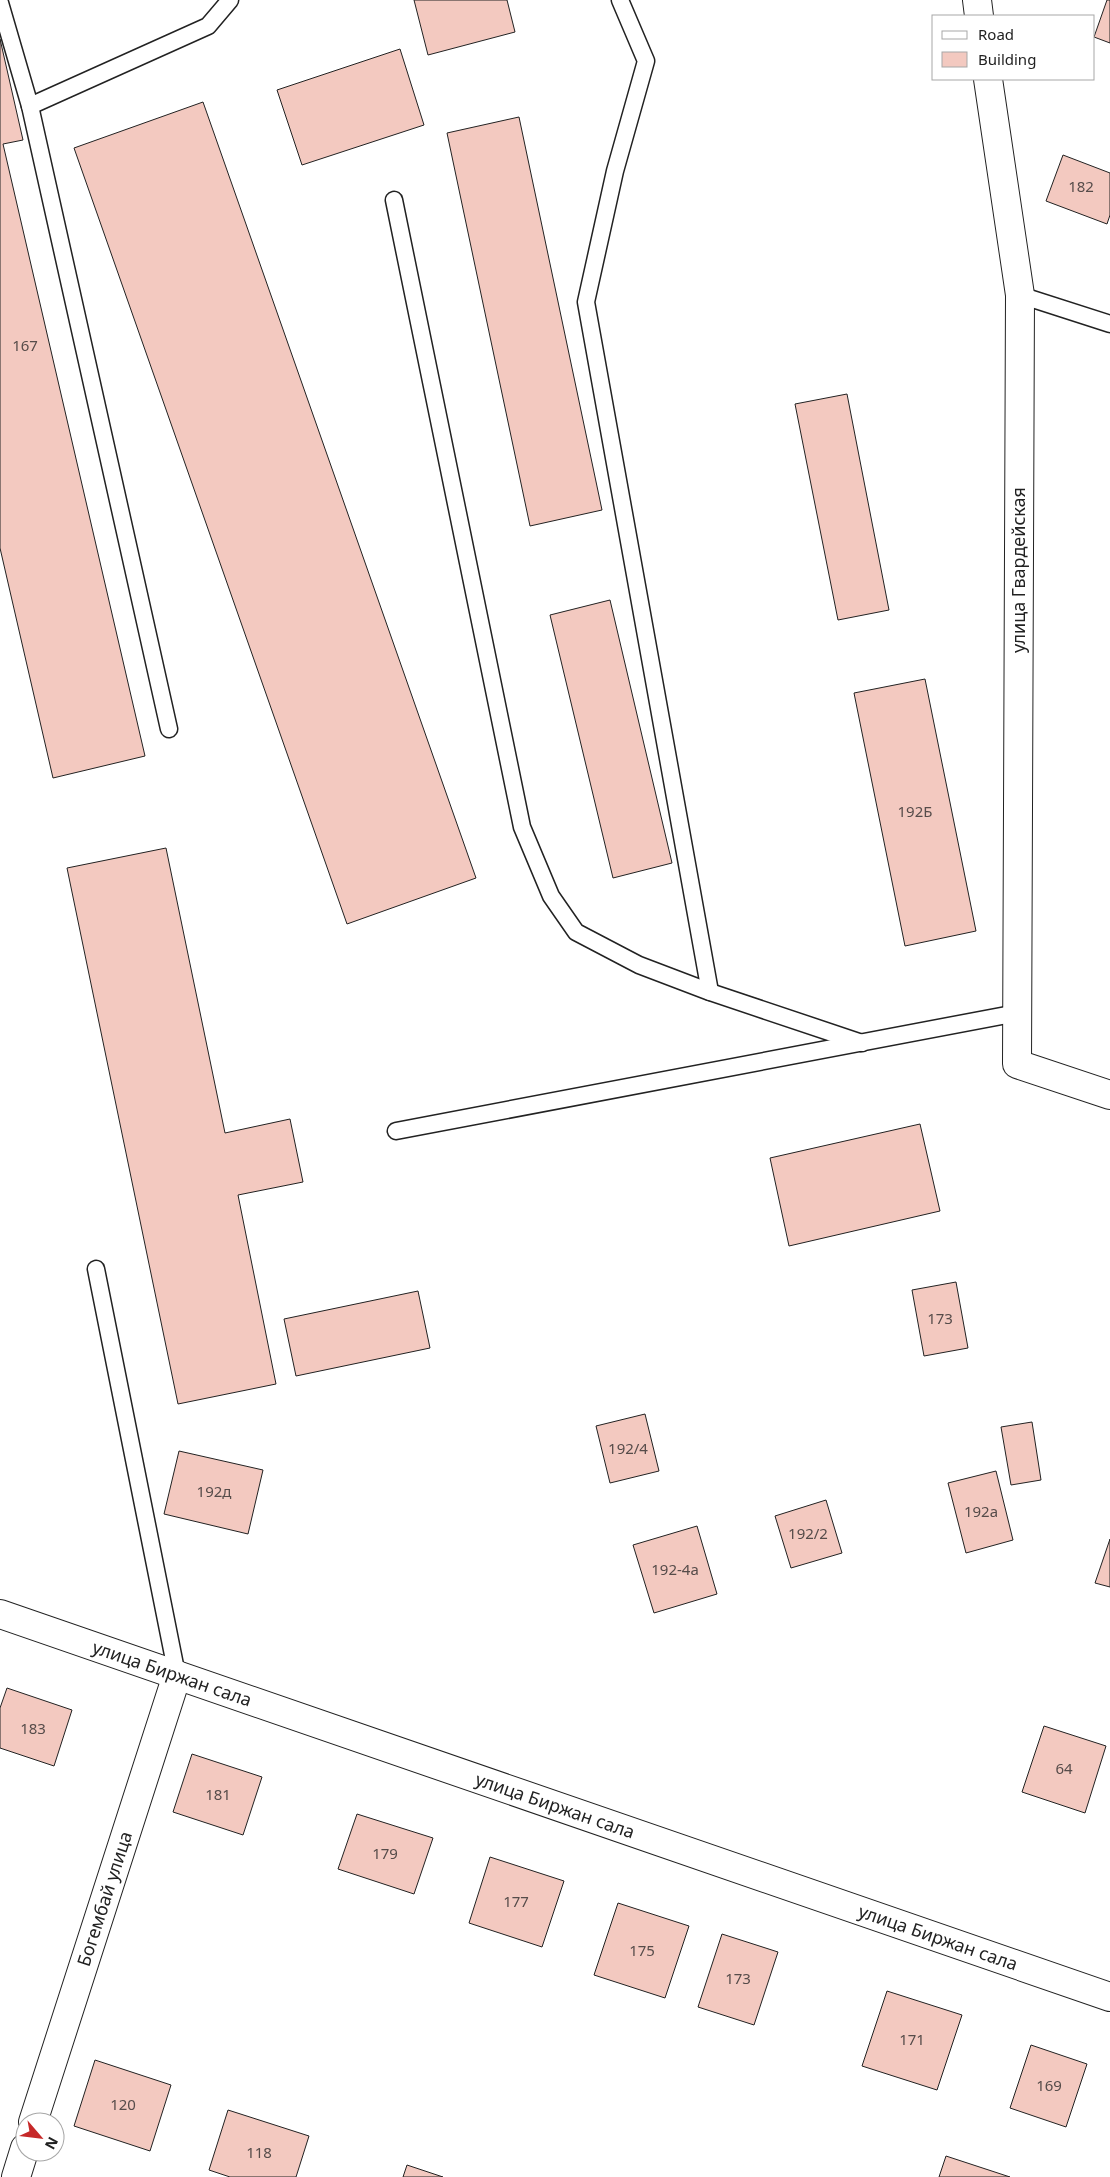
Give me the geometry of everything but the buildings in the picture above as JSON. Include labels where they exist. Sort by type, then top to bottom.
[{"type":"street","points":[[977,0],[979,15]]},
{"type":"street","name":"улица Гвардейская","points":[[988,80],[1020,295],[1017,1064],[1110,1095]]},
{"type":"street","name":"улица Биржан сала","points":[[0,1614],[1110,1998]]},
{"type":"street","name":"Богембай улица","points":[[36,2112],[177,1675]]},
{"type":"street","points":[[16,2177],[21,2162]]},
{"type":"lane","points":[[30,106],[208,26],[230,0]]},
{"type":"lane","points":[[620,0],[646,61],[615,171],[586,302],[710,992]]},
{"type":"lane","points":[[0,3],[30,106],[169,729]]},
{"type":"lane","points":[[394,200],[522,827],[551,896],[576,932],[639,965],[710,992],[862,1042]]},
{"type":"lane","points":[[1020,295],[1110,324]]},
{"type":"lane","points":[[396,1131],[1017,1013]]},
{"type":"lane","points":[[96,1269],[177,1675]]}]
